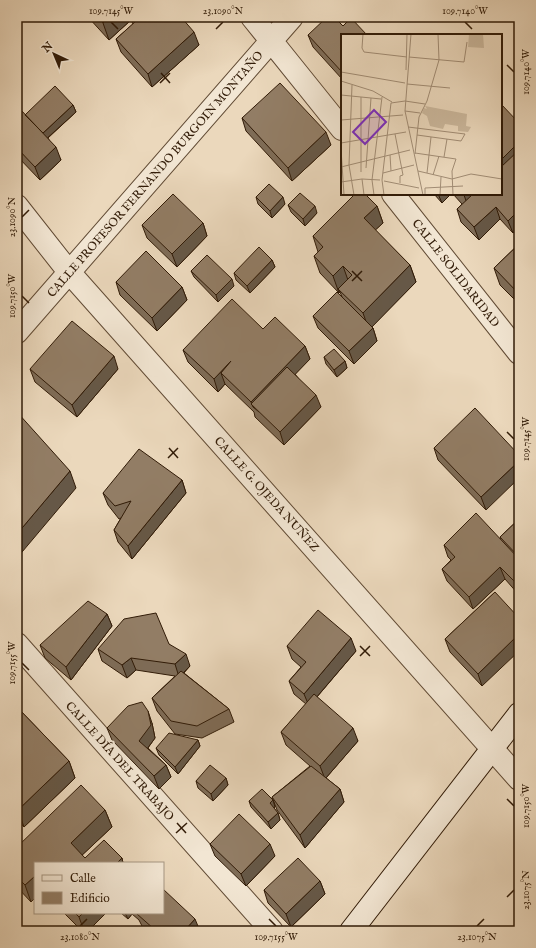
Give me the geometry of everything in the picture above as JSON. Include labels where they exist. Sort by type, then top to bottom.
[{"type":"street","points":[[252,17],[341,129]]},
{"type":"street","name":"CALLE PROFESOR FERNANDO BURGOIN MONTAÑO","points":[[17,332],[292,17]]},
{"type":"street","name":"CALLE SOLIDARIDAD","points":[[394,195],[519,353]]},
{"type":"street","name":"CALLE G. OJEDA NUÑEZ","points":[[17,206],[69,272],[519,779]]},
{"type":"street","name":"CALLE DÍA DEL TRABAJO","points":[[17,644],[272,931]]},
{"type":"street","points":[[351,931],[519,714]]},
{"type":"building","points":[[97,17],[109,17],[103,23]]},
{"type":"building","points":[[133,17],[181,17],[194,32],[148,74],[116,39],[136,21]]},
{"type":"building","points":[[327,17],[334,17],[343,26],[351,18],[366,34],[341,34],[341,71],[308,35]]},
{"type":"building","points":[[280,83],[326,132],[288,168],[242,118]]},
{"type":"building","points":[[55,86],[73,105],[43,133],[25,115]]},
{"type":"building","points":[[502,105],[519,123],[519,142],[502,159]]},
{"type":"building","points":[[20,109],[56,147],[35,167],[17,148],[17,112]]},
{"type":"building","points":[[519,150],[519,210],[508,221],[496,207],[474,227],[457,209],[472,195],[502,195],[502,166]]},
{"type":"building","points":[[269,184],[283,197],[270,211],[256,197]]},
{"type":"building","points":[[300,193],[315,206],[303,219],[288,205]]},
{"type":"building","points":[[173,194],[203,223],[172,254],[142,225]]},
{"type":"building","points":[[354,195],[366,195],[377,206],[364,218],[410,265],[363,313],[338,289],[352,275],[343,266],[333,276],[314,256],[323,247],[313,236]]},
{"type":"building","points":[[519,244],[519,294],[494,268]]},
{"type":"building","points":[[259,247],[272,260],[247,286],[234,273]]},
{"type":"building","points":[[146,251],[182,287],[152,318],[116,282]]},
{"type":"building","points":[[207,255],[232,279],[216,295],[191,271]]},
{"type":"building","points":[[337,292],[373,328],[349,351],[313,316]]},
{"type":"building","points":[[232,299],[263,329],[275,317],[305,346],[251,402],[221,373],[231,361],[214,379],[183,350]]},
{"type":"building","points":[[72,321],[114,356],[72,405],[30,369]]},
{"type":"building","points":[[334,349],[345,361],[334,370],[324,357]]},
{"type":"building","points":[[287,367],[316,395],[280,432],[251,404]]},
{"type":"building","points":[[475,408],[519,455],[519,461],[481,497],[434,448]]},
{"type":"building","points":[[17,412],[70,471],[17,534]]},
{"type":"building","points":[[139,449],[182,480],[128,546],[114,530],[131,501],[115,506],[103,493]]},
{"type":"building","points":[[476,513],[519,559],[519,580],[516,583],[500,567],[469,597],[442,569],[455,557],[444,545]]},
{"type":"building","points":[[519,519],[519,557],[500,537]]},
{"type":"building","points":[[495,592],[519,618],[519,634],[478,674],[445,639]]},
{"type":"building","points":[[88,601],[107,614],[66,667],[40,645]]},
{"type":"building","points":[[318,610],[351,638],[304,694],[289,681],[306,662],[287,646]]},
{"type":"building","points":[[156,613],[169,644],[186,654],[175,664],[131,658],[122,665],[98,649],[124,619]]},
{"type":"building","points":[[181,671],[229,709],[197,726],[171,721],[152,698]]},
{"type":"building","points":[[314,694],[353,728],[320,766],[281,732]]},
{"type":"building","points":[[142,702],[148,711],[151,725],[139,741],[166,765],[154,776],[107,728],[128,706]]},
{"type":"building","points":[[17,707],[69,761],[18,810],[17,809]]},
{"type":"building","points":[[169,733],[198,740],[175,767],[156,748]]},
{"type":"building","points":[[210,765],[226,778],[211,794],[196,781]]},
{"type":"building","points":[[311,766],[340,789],[300,835],[272,797]]},
{"type":"building","points":[[81,785],[105,810],[71,843],[85,858],[104,840],[122,858],[118,862],[34,862],[34,877],[25,885],[17,877],[17,847]]},
{"type":"building","points":[[262,789],[273,800],[270,803],[278,813],[268,822],[249,801]]},
{"type":"building","points":[[239,814],[270,844],[241,874],[210,844]]},
{"type":"building","points":[[298,858],[320,881],[286,914],[264,890]]},
{"type":"building","points":[[164,890],[195,919],[184,931],[152,931],[154,929],[137,914],[164,914]]},
{"type":"building","points":[[42,928],[45,931],[38,931]]}]
